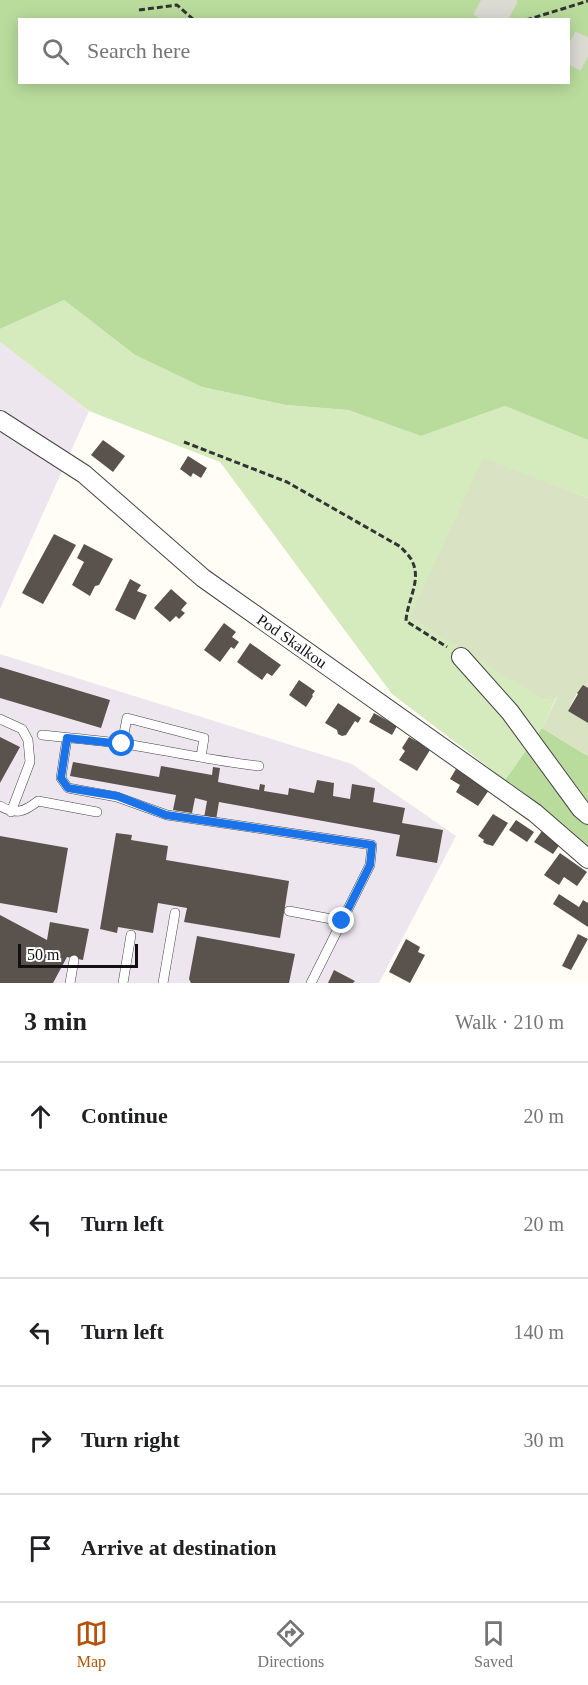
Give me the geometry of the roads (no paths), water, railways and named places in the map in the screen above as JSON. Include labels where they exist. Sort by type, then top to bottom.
[{"type":"street","name":"Pod Skalkou","points":[[0,420],[84,474],[203,578],[535,813],[588,859]]},
{"type":"street","points":[[461,657],[510,712],[581,809],[588,815]]},
{"type":"lane","points":[[0,718],[22,729],[28,740],[30,762],[11,812]]},
{"type":"lane","points":[[122,744],[127,718],[204,738],[201,757]]},
{"type":"lane","points":[[42,735],[122,744],[219,762],[259,766]]},
{"type":"lane","points":[[67,738],[61,778],[68,788],[117,796],[166,815],[372,845],[370,865],[311,983]]},
{"type":"lane","points":[[0,806],[11,812],[27,810],[38,801],[97,812]]},
{"type":"lane","points":[[289,911],[342,921]]},
{"type":"lane","points":[[163,983],[175,913]]},
{"type":"lane","points":[[123,983],[131,935]]},
{"type":"lane","points":[[70,983],[74,960]]},
{"type":"tunnel","points":[[481,0],[514,18]]},
{"type":"tunnel","points":[[570,47],[588,56]]}]
